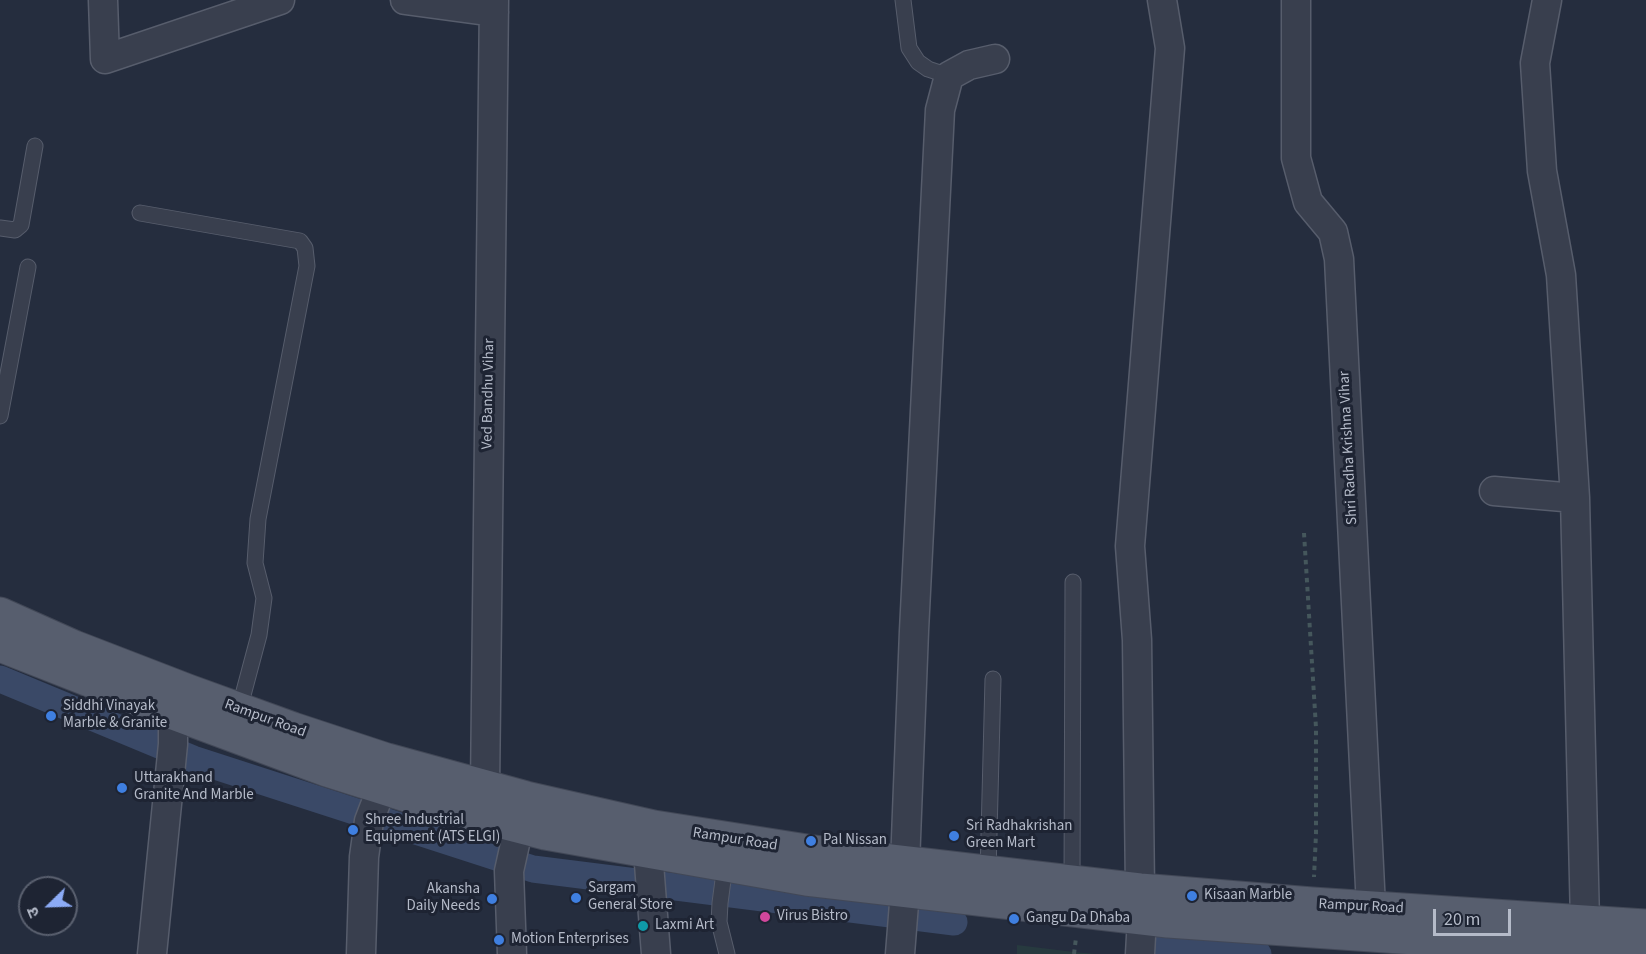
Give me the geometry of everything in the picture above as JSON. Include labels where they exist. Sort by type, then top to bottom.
[{"type":"main road","name":"Rampur Road","points":[[0,614],[74,647],[239,710],[387,760],[485,788],[654,827],[813,852],[903,909],[988,873],[1072,882],[1141,904],[1312,904],[1646,926]]},
{"type":"main road","points":[[0,645],[172,739],[327,770],[375,805],[444,807],[513,850],[545,833],[650,873],[722,885],[806,879],[903,909],[1141,904],[1441,947],[1646,954]]},
{"type":"street","points":[[103,0],[105,59],[280,0]]},
{"type":"street","points":[[405,0],[494,6]]},
{"type":"street","points":[[1140,954],[1137,639],[1130,546],[1170,48],[1161,0]]},
{"type":"street","name":"Shri Radha Krishna Vihar","points":[[1296,0],[1296,158],[1308,202],[1333,232],[1339,260],[1371,907]]},
{"type":"street","points":[[1547,0],[1535,63],[1542,171],[1561,275],[1575,498],[1585,922]]},
{"type":"street","name":"Ved Bandhu Vihar","points":[[485,788],[494,6]]},
{"type":"street","points":[[903,909],[914,631],[940,110],[949,76],[969,65],[995,59]]},
{"type":"street","points":[[1494,491],[1575,498]]},
{"type":"street","points":[[152,954],[172,739]]},
{"type":"street","points":[[361,954],[364,857],[375,805]]},
{"type":"street","points":[[512,954],[513,850]]},
{"type":"street","points":[[650,873],[656,954]]},
{"type":"lane","points":[[903,0],[909,48],[918,62],[928,69],[949,76]]},
{"type":"lane","points":[[0,228],[15,230],[21,225],[35,146]]},
{"type":"lane","points":[[140,213],[300,241],[305,248],[307,266],[258,519],[255,563],[264,598],[259,635],[239,710]]},
{"type":"lane","points":[[0,416],[28,267]]},
{"type":"lane","points":[[1072,882],[1073,582]]},
{"type":"lane","points":[[988,873],[993,679]]},
{"type":"lane","points":[[722,885],[719,922],[727,954]]},
{"type":"path","points":[[1304,533],[1316,728],[1316,834],[1312,904]]},
{"type":"green space","points":[[1017,945],[1074,952],[1096,954],[1017,954]]},
{"type":"waterway","points":[[0,679],[193,759],[533,869],[954,922]]},
{"type":"waterway","points":[[1158,942],[1258,954]]},
{"type":"place","name":"Siddhi Vinayak Marble & Granite","points":[[51,716]]},
{"type":"place","name":"Uttarakhand Granite And Marble","points":[[122,788]]},
{"type":"place","name":"Shree Industrial Equipment (ATS ELGI)","points":[[353,830]]},
{"type":"place","name":"Sri Radhakrishan Green Mart","points":[[954,836]]},
{"type":"place","name":"Pal Nissan","points":[[811,841]]},
{"type":"place","name":"Kisaan Marble","points":[[1192,896]]},
{"type":"place","name":"Sargam General Store","points":[[576,898]]},
{"type":"place","name":"Akansha Daily Needs","points":[[492,899]]},
{"type":"place","name":"Virus Bistro","points":[[765,917]]},
{"type":"place","name":"Gangu Da Dhaba","points":[[1014,919]]},
{"type":"place","name":"Laxmi Art","points":[[643,926]]},
{"type":"place","name":"Motion Enterprises","points":[[499,940]]}]
